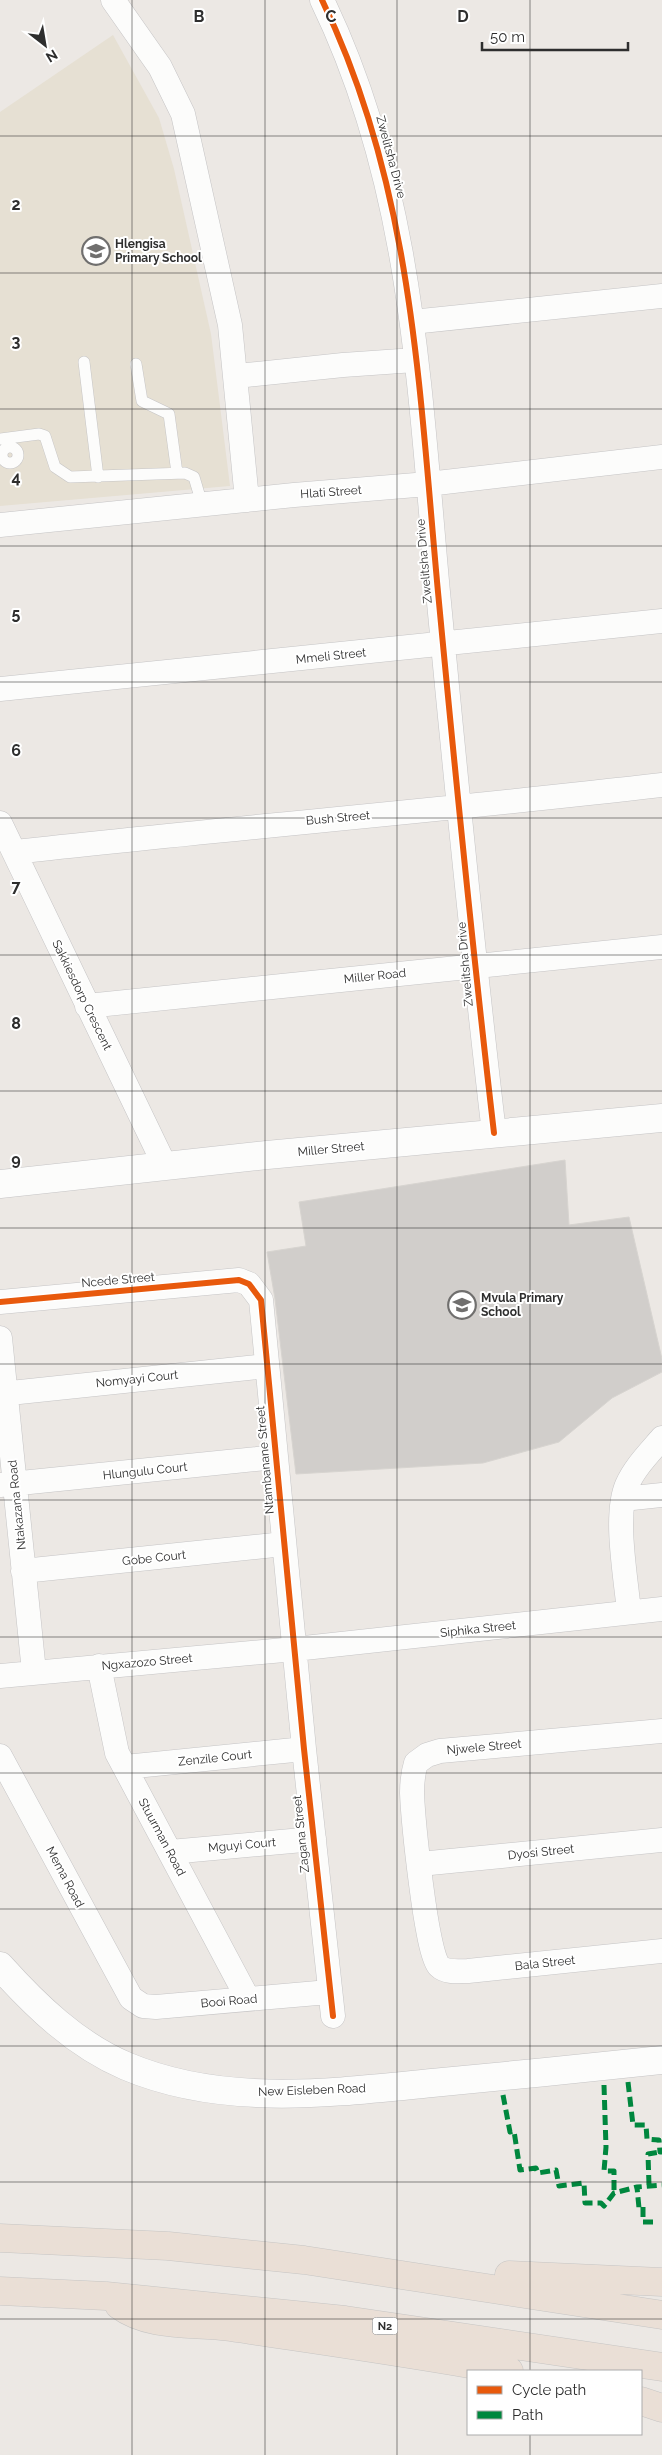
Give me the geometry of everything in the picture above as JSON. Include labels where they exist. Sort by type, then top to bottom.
[{"type":"highway","points":[[0,2238],[168,2246],[304,2260],[662,2315]]},
{"type":"highway","points":[[360,2268],[662,2282]]},
{"type":"highway","name":"N2","points":[[0,2291],[106,2296],[345,2320],[662,2366]]},
{"type":"highway","points":[[106,2296],[128,2312],[153,2320],[227,2327],[503,2370]]},
{"type":"highway","points":[[642,2402],[662,2408]]},
{"type":"main road","name":"Miller Street","points":[[0,1184],[494,1133],[662,1118]]},
{"type":"main road","name":"New Eisleben Road","points":[[0,1966],[20,1989],[60,2025],[101,2053],[125,2066],[193,2087],[233,2092],[279,2094],[342,2090],[662,2060]]},
{"type":"street","points":[[113,0],[160,67],[183,114],[230,325],[237,376],[247,500]]},
{"type":"street","name":"Zwelitsha Drive","points":[[322,0],[345,52],[377,143],[400,239],[416,360],[475,966],[494,1133]]},
{"type":"street","points":[[412,322],[662,296]]},
{"type":"street","points":[[237,376],[343,365],[416,360]]},
{"type":"street","name":"Hlati Street","points":[[0,525],[202,504],[428,484],[662,457]]},
{"type":"street","name":"Mmeli Street","points":[[0,689],[662,622]]},
{"type":"street","name":"Bush Street","points":[[14,852],[260,825],[460,808],[662,785]]},
{"type":"street","name":"Sakkiesdorp Crescent","points":[[0,823],[165,1166]]},
{"type":"street","name":"Miller Road","points":[[87,1006],[662,947]]},
{"type":"street","name":"Ncede Street","points":[[0,1302],[239,1280]]},
{"type":"street","name":"Ntambanane Street","points":[[239,1280],[249,1284],[261,1300],[295,1649]]},
{"type":"street","name":"Ntakazana Road","points":[[0,1338],[7,1485],[23,1571],[34,1672]]},
{"type":"street","name":"Nomyayi Court","points":[[3,1393],[267,1366]]},
{"type":"street","points":[[629,1612],[621,1517],[623,1499],[628,1484],[637,1468],[662,1438]]},
{"type":"street","name":"Hlungulu Court","points":[[7,1485],[276,1457]]},
{"type":"street","points":[[623,1499],[662,1495]]},
{"type":"street","name":"Gobe Court","points":[[23,1571],[284,1544]]},
{"type":"street","name":"Siphika Street","points":[[295,1649],[662,1609]]},
{"type":"street","name":"Ngxazozo Street","points":[[0,1676],[295,1649]]},
{"type":"street","name":"Zagana Street","points":[[295,1649],[329,1992],[333,2016]]},
{"type":"street","name":"Stuurman Road","points":[[99,1666],[117,1754],[248,1999]]},
{"type":"street","name":"Njwele Street","points":[[433,1958],[412,1793],[413,1772],[416,1763],[427,1755],[440,1750],[662,1731]]},
{"type":"street","name":"Zenzile Court","points":[[125,1767],[304,1749]]},
{"type":"street","name":"Mema Road","points":[[0,1756],[130,1998]]},
{"type":"street","name":"Mguyi Court","points":[[170,1852],[314,1839]]},
{"type":"street","name":"Dyosi Street","points":[[420,1864],[662,1840]]},
{"type":"street","name":"Bala Street","points":[[433,1958],[439,1966],[447,1970],[468,1971],[662,1951]]},
{"type":"street","name":"Booi Road","points":[[130,1998],[143,2006],[156,2007],[329,1992]]},
{"type":"lane","points":[[84,362],[98,477]]},
{"type":"lane","points":[[136,364],[142,402],[169,414],[177,473]]},
{"type":"lane","points":[[6,441],[40,434],[45,436],[53,463],[59,471],[70,477],[186,473],[194,477],[202,504]]},
{"type":"lane","points":[[6,441],[17,451],[18,456],[10,467]]},
{"type":"shaded area","name":"Hlengisa Primary School","points":[[113,35],[159,118],[174,169],[211,334],[230,486],[0,506],[0,112]]},
{"type":"building","name":"Mvula Primary School","points":[[565,1160],[569,1225],[629,1217],[662,1359],[662,1372],[612,1398],[559,1442],[483,1463],[296,1474],[275,1299],[267,1252],[306,1246],[299,1202]]},
{"type":"marked path","points":[[628,2082],[633,2125],[646,2125],[647,2139],[659,2140],[660,2152],[662,2152]]},
{"type":"marked path","points":[[604,2085],[606,2147],[604,2171],[614,2171],[614,2193]]},
{"type":"marked path","points":[[503,2095],[510,2132],[514,2131],[520,2170],[536,2168],[538,2173],[556,2170],[559,2186],[584,2183],[585,2203],[601,2203],[604,2206],[614,2193],[637,2187]]},
{"type":"marked path","points":[[649,2185],[648,2154],[660,2152]]},
{"type":"marked path","points":[[653,2222],[643,2222],[643,2207],[639,2208],[637,2187],[662,2185]]},
{"type":"cycle path","points":[[322,0],[352,71],[376,143],[394,216],[407,290],[425,440],[458,795],[494,1133]]},
{"type":"cycle path","points":[[0,1302],[239,1280],[249,1284],[261,1300],[304,1749],[333,2016]]},
{"type":"place","name":"Hlengisa Primary School","points":[[96,251]]},
{"type":"place","name":"Mvula Primary School","points":[[462,1305]]}]
